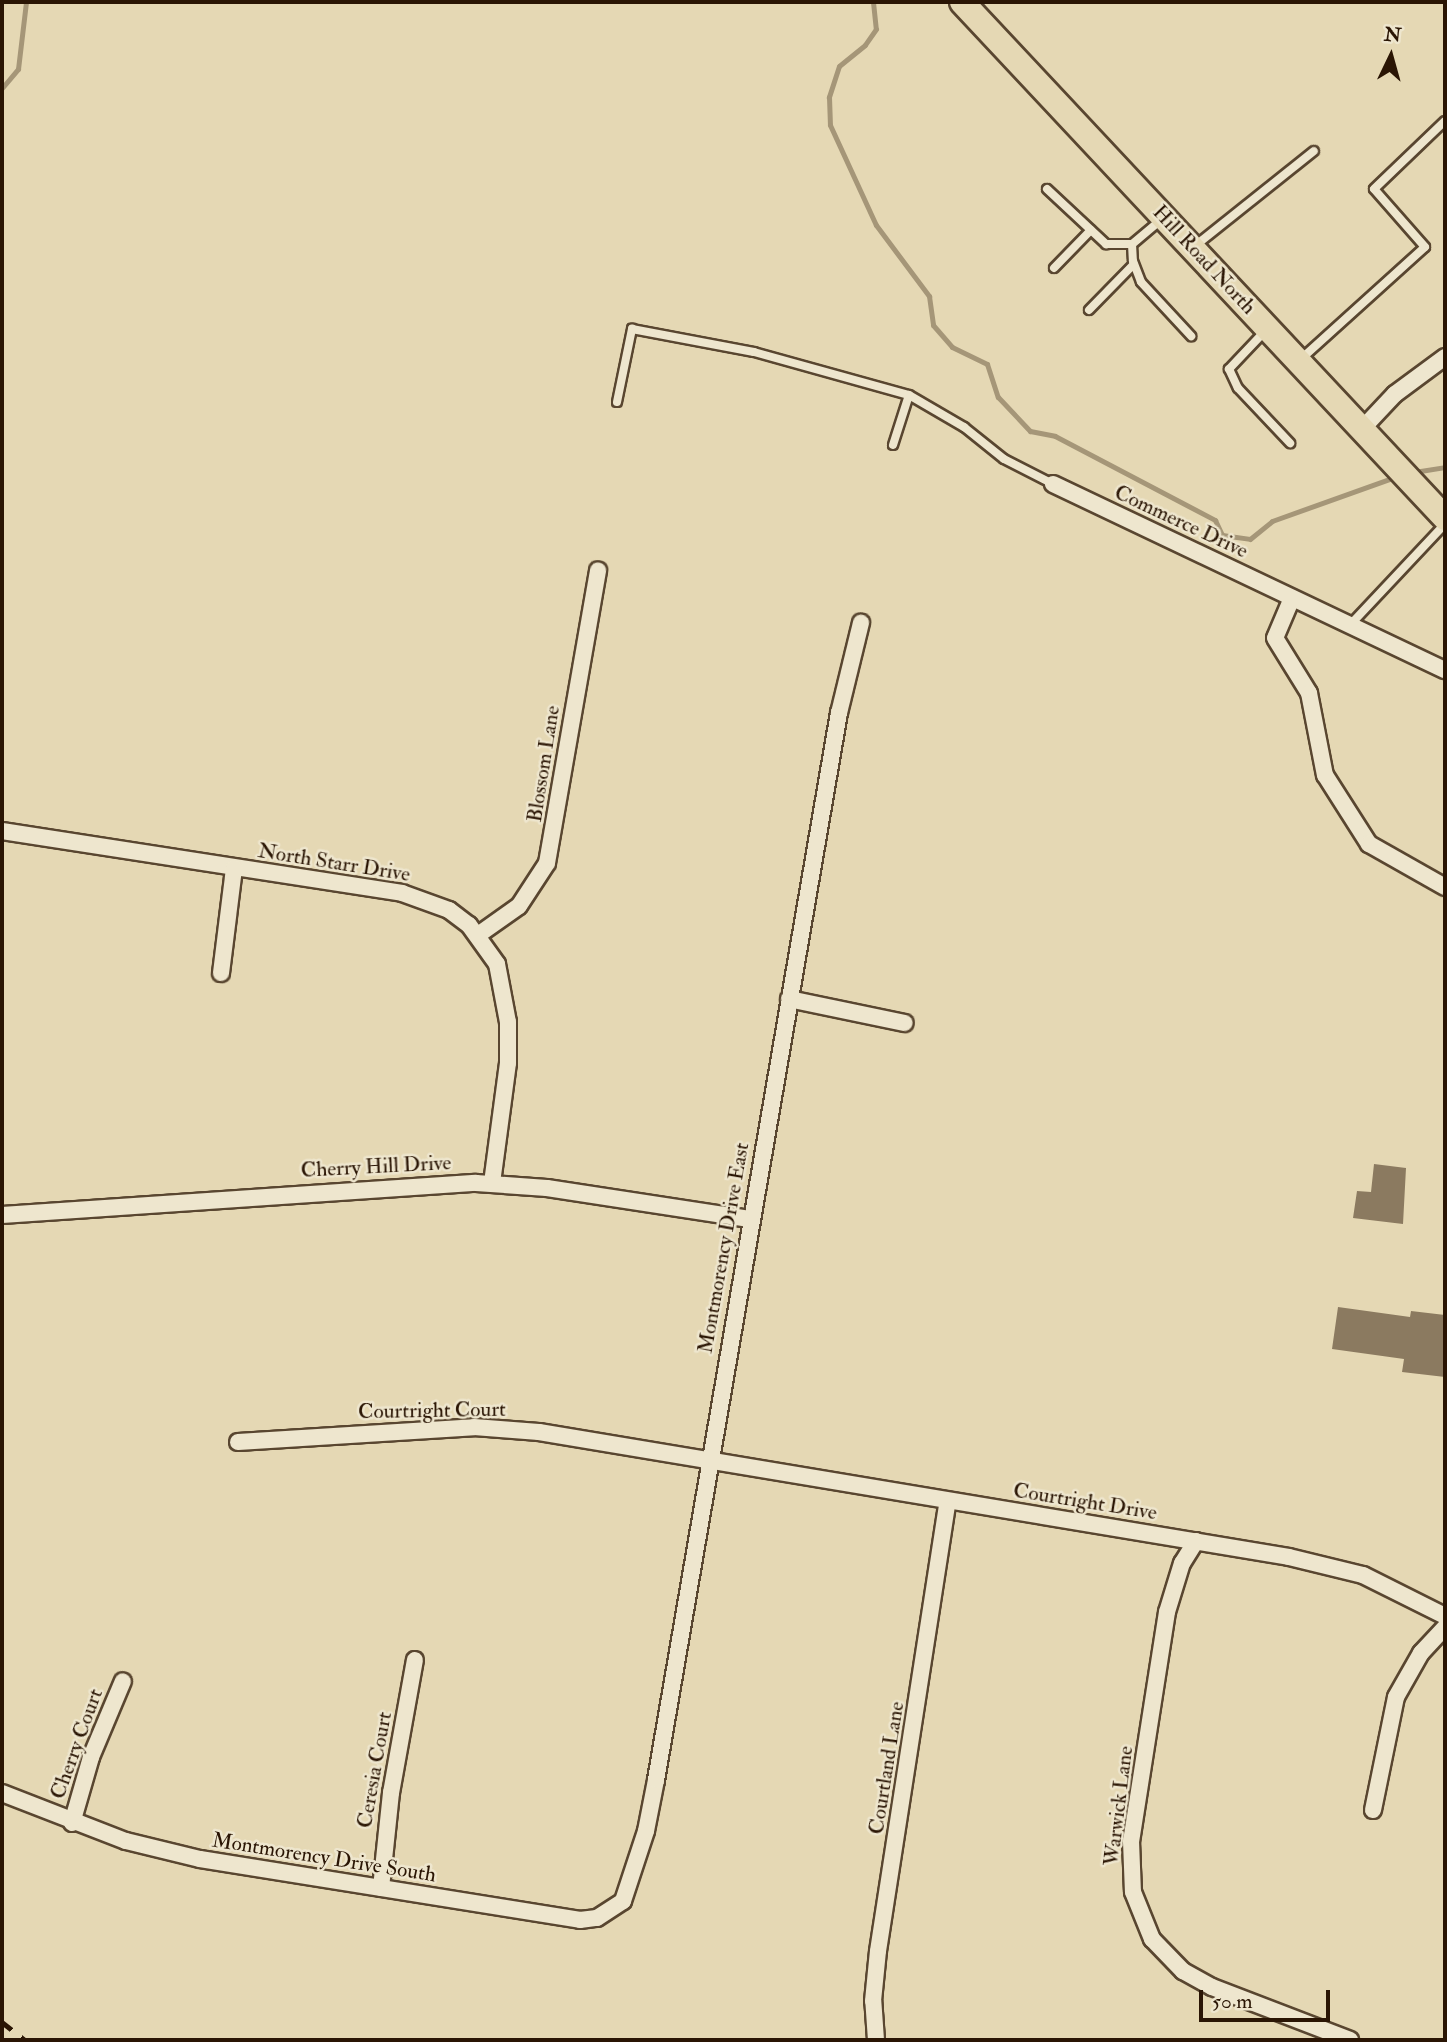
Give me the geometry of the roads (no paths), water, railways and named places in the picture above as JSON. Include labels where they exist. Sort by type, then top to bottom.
[{"type":"main road","name":"Hill Road North","points":[[962,2],[1437,509]]},
{"type":"street","points":[[1363,429],[1395,394],[1445,357]]},
{"type":"street","name":"Commerce Drive","points":[[1053,484],[1445,670]]},
{"type":"street","name":"Blossom Lane","points":[[478,935],[519,906],[547,863],[598,570]]},
{"type":"street","points":[[1292,598],[1275,638],[1309,693],[1325,775],[1369,844],[1445,887]]},
{"type":"street","name":"Montmorency Drive East","points":[[629,1880],[651,1806],[839,713],[861,623]]},
{"type":"street","name":"North Starr Drive","points":[[2,831],[402,893],[449,910],[478,935],[497,964],[508,1022],[508,1063],[492,1184]]},
{"type":"street","points":[[221,973],[234,868]]},
{"type":"street","points":[[789,999],[905,1023]]},
{"type":"street","name":"Cherry Hill Drive","points":[[2,1215],[418,1184],[492,1184],[675,1205],[750,1219]]},
{"type":"street","name":"Courtright Court","points":[[238,1442],[474,1427],[710,1460]]},
{"type":"street","name":"Courtright Drive","points":[[710,1460],[1339,1567],[1387,1584],[1445,1616]]},
{"type":"street","name":"Courtland Lane","points":[[876,2040],[873,2001],[878,1951],[948,1502]]},
{"type":"street","name":"Warwick Lane","points":[[1196,1541],[1182,1563],[1167,1612],[1131,1841],[1133,1892],[1152,1939],[1184,1970],[1212,1987],[1350,2040]]},
{"type":"street","points":[[1373,1810],[1396,1697],[1421,1653],[1445,1627]]},
{"type":"street","name":"Ceresia Court","points":[[381,1888],[391,1793],[415,1660]]},
{"type":"street","name":"Cherry Court","points":[[72,1823],[87,1768],[123,1681]]},
{"type":"street","name":"Montmorency Drive South","points":[[2,1793],[72,1823],[174,1854],[580,1920],[614,1910],[629,1880]]},
{"type":"lane","points":[[1299,361],[1425,247],[1374,189],[1445,121]]},
{"type":"lane","points":[[1193,248],[1314,151]]},
{"type":"lane","points":[[1047,189],[1105,244],[1132,244],[1164,217]]},
{"type":"lane","points":[[1054,268],[1091,230]]},
{"type":"lane","points":[[1132,244],[1134,264],[1141,282],[1191,336]]},
{"type":"lane","points":[[1089,310],[1134,264]]},
{"type":"lane","points":[[1268,328],[1229,369],[1238,388],[1290,443]]},
{"type":"lane","points":[[617,402],[632,329],[754,352],[909,395],[964,427],[1004,459],[1053,484]]},
{"type":"lane","points":[[893,445],[909,395]]},
{"type":"lane","points":[[1350,625],[1445,524]]},
{"type":"waterway","points":[[2,88],[18,69],[26,2]]},
{"type":"waterway","points":[[873,2],[876,29],[865,45],[839,66],[829,97],[830,125],[876,225],[929,296],[933,325],[952,347],[987,364],[998,397],[1030,431],[1055,436],[1215,520],[1222,535],[1250,539],[1272,521],[1398,476]]},
{"type":"waterway","points":[[1414,472],[1445,467]]},
{"type":"railway","points":[[2,2022],[25,2040]]}]
